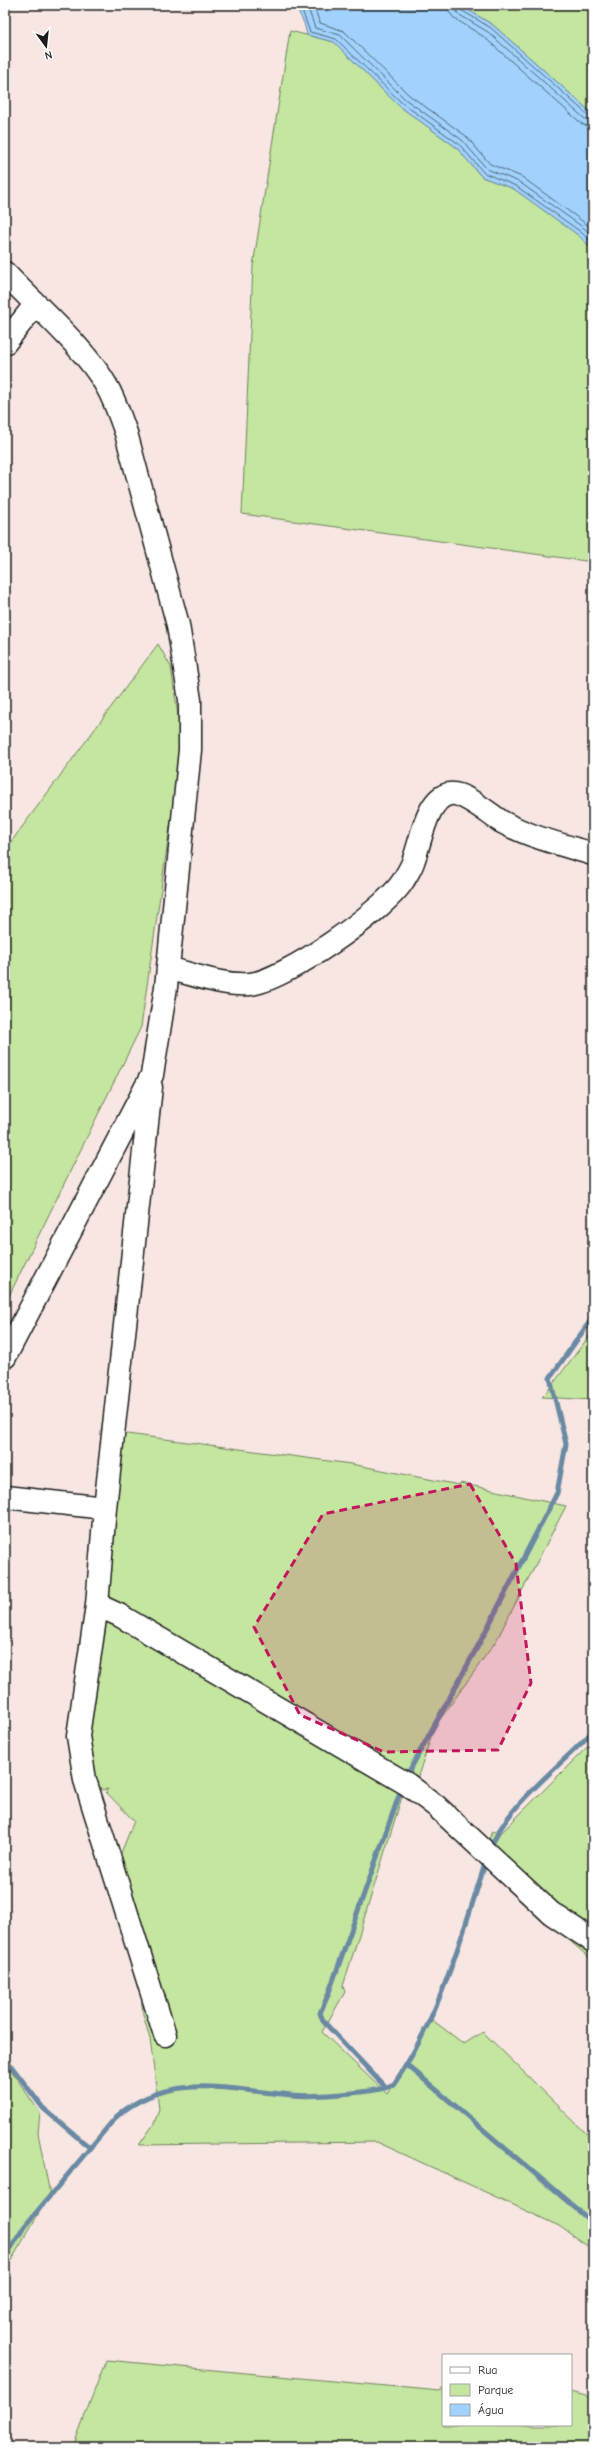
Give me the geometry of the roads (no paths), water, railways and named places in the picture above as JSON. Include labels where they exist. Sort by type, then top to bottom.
[{"type":"street","points":[[5,273],[82,353],[106,384],[116,405],[126,433],[179,632],[190,700],[190,750],[168,968],[152,1075],[105,1508],[97,1605],[80,1718],[78,1750],[85,1780],[165,2035]]},
{"type":"street","points":[[5,343],[35,305]]},
{"type":"street","points":[[168,968],[234,984],[252,984],[273,978],[295,966],[355,926],[381,904],[402,883],[414,862],[429,813],[437,800],[447,794],[459,795],[502,822],[526,833],[593,854]]},
{"type":"street","points":[[5,1357],[152,1075]]},
{"type":"street","points":[[5,1497],[105,1508]]},
{"type":"street","points":[[97,1605],[119,1615],[407,1784],[453,1821],[552,1913],[593,1941]]},
{"type":"water","points":[[295,5],[460,5],[493,25],[593,114],[593,250],[578,235],[514,189],[482,177],[456,147],[399,106],[334,42],[307,35],[304,23]]},
{"type":"waterway","points":[[406,1777],[479,1644],[557,1493],[566,1444],[550,1378],[593,1317]]},
{"type":"waterway","points":[[490,1850],[497,1834],[521,1802],[593,1731]]},
{"type":"waterway","points":[[386,2088],[323,2021],[320,2013],[328,1995],[402,1787]]},
{"type":"waterway","points":[[5,2258],[24,2227],[116,2117],[136,2103],[157,2093],[200,2087],[314,2096],[374,2090],[394,2084],[424,2032],[437,2004],[458,1948],[486,1861]]},
{"type":"waterway","points":[[5,2058],[43,2108],[89,2147]]},
{"type":"waterway","points":[[406,2064],[593,2223]]}]
